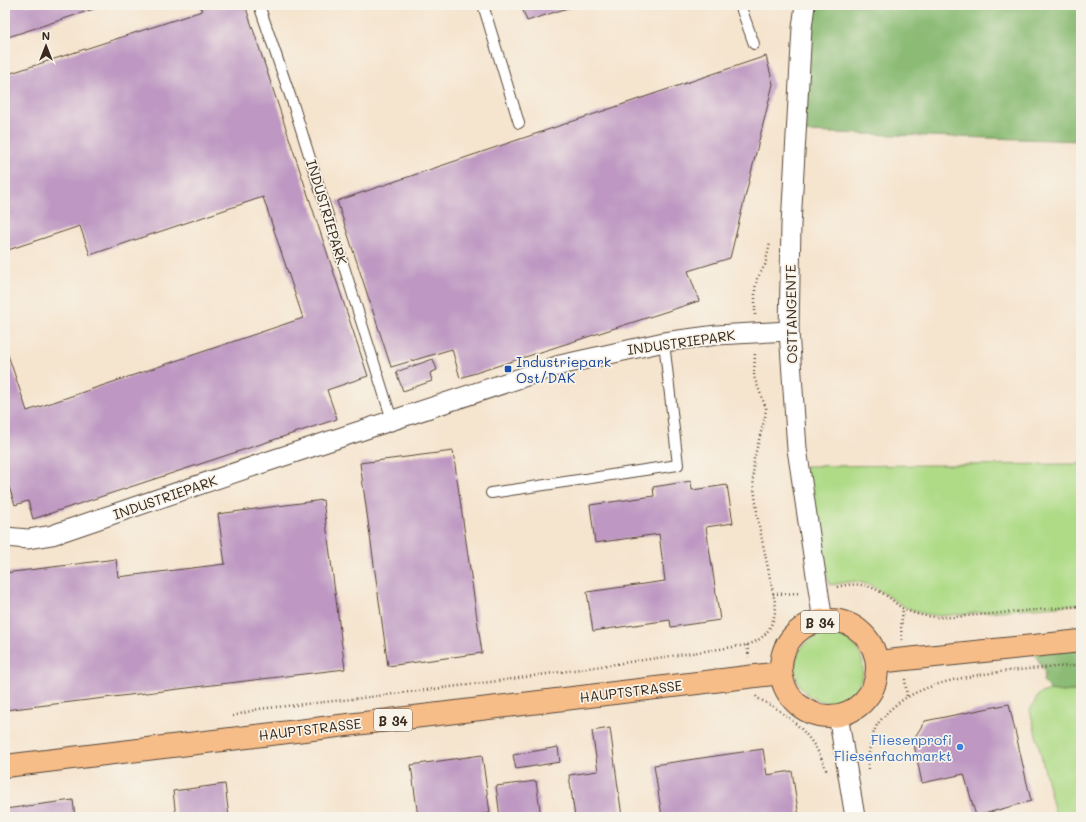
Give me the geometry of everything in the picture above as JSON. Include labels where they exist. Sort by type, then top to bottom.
[{"type":"main road","name":"B 34","points":[[823,621],[838,621],[852,626],[864,636],[872,648],[877,662],[876,677],[872,690],[863,702],[852,711],[838,716],[822,716],[807,711],[794,702],[786,688],[781,673],[782,659],[787,645],[796,633],[809,625],[823,621]]},
{"type":"main road","points":[[877,662],[1081,641]]},
{"type":"main road","name":"HAUPTSTRASSE","points":[[5,766],[781,673]]},
{"type":"street","name":"OSTTANGENTE","points":[[805,5],[802,28],[791,225],[789,331],[797,449],[823,621]]},
{"type":"street","name":"INDUSTRIEPARK","points":[[5,537],[28,539],[52,535],[560,365],[664,342],[717,335],[789,331]]},
{"type":"street","points":[[838,716],[855,817]]},
{"type":"lane","name":"INDUSTRIEPARK","points":[[259,5],[297,115],[392,420]]},
{"type":"lane","points":[[483,5],[519,123]]},
{"type":"lane","points":[[740,5],[754,44]]},
{"type":"lane","points":[[491,493],[678,465],[664,342]]},
{"type":"path","points":[[227,717],[249,713],[258,709],[498,681],[746,645],[756,642],[770,628],[776,607],[761,535],[753,479],[754,459],[766,408],[754,377],[755,289],[757,279],[764,265],[770,242]]},
{"type":"path","points":[[773,594],[818,591],[853,583],[862,584],[874,588],[890,598],[903,609],[923,616],[939,618],[1081,606]]},
{"type":"path","points":[[746,645],[756,698],[771,705],[803,730],[815,746],[825,767],[830,786],[852,794],[868,781],[868,757],[872,739],[878,724],[894,706],[907,696],[942,682],[995,673],[1081,665]]},
{"type":"green space","points":[[815,5],[1081,5],[1081,141],[803,132]]},
{"type":"green space","points":[[1081,464],[1081,604],[940,616],[925,614],[905,607],[871,585],[854,581],[830,585],[817,546],[805,466]]},
{"type":"green space","points":[[829,634],[842,637],[853,644],[860,655],[863,668],[860,681],[853,692],[842,699],[829,702],[816,699],[805,692],[798,681],[795,668],[798,655],[805,644],[816,637]]},
{"type":"green space","points":[[1081,641],[1081,690],[1062,692],[1050,690],[1043,681],[1045,671],[1030,647]]},
{"type":"green space","points":[[1050,690],[1062,692],[1081,690],[1081,817],[1056,817],[1030,710],[1039,694]]},
{"type":"building","points":[[5,5],[106,5],[5,38]]},
{"type":"building","points":[[200,5],[245,5],[368,376],[327,390],[337,419],[33,519],[28,501],[15,505],[5,475],[5,346],[27,411],[303,318],[263,197],[90,255],[80,226],[5,251],[5,75],[202,11]]},
{"type":"building","points":[[521,5],[577,5],[527,21]]},
{"type":"building","points":[[766,56],[773,84],[730,258],[688,271],[699,301],[460,378],[452,349],[391,367],[337,201]]},
{"type":"building","points":[[433,359],[437,370],[430,373],[432,381],[403,391],[396,372]]},
{"type":"building","points":[[453,451],[482,653],[388,666],[360,463]]},
{"type":"building","points":[[691,481],[692,490],[727,485],[733,523],[706,527],[720,620],[671,627],[670,620],[593,631],[587,592],[665,581],[659,534],[595,543],[590,505],[654,496],[653,487]]},
{"type":"building","points":[[323,500],[345,669],[5,710],[5,573],[116,559],[118,577],[225,564],[218,514]]},
{"type":"building","points":[[1009,704],[1031,801],[976,816],[964,774],[922,783],[913,740],[925,721]]},
{"type":"building","points":[[610,728],[622,817],[575,817],[569,775],[598,771],[592,731]]},
{"type":"building","points":[[558,747],[560,762],[516,769],[513,755]]},
{"type":"building","points":[[763,749],[767,775],[792,771],[799,817],[662,817],[654,765]]},
{"type":"building","points":[[482,755],[490,813],[463,817],[418,817],[411,765]]},
{"type":"building","points":[[536,781],[541,817],[500,817],[496,786]]},
{"type":"building","points":[[225,784],[229,817],[176,817],[173,791]]},
{"type":"building","points":[[73,800],[75,817],[6,817],[5,809]]},
{"type":"place","name":"Industriepark Ost/DAK","points":[[508,369]]},
{"type":"place","name":"Fliesenprofi Fliesenfachmarkt","points":[[960,747]]}]
